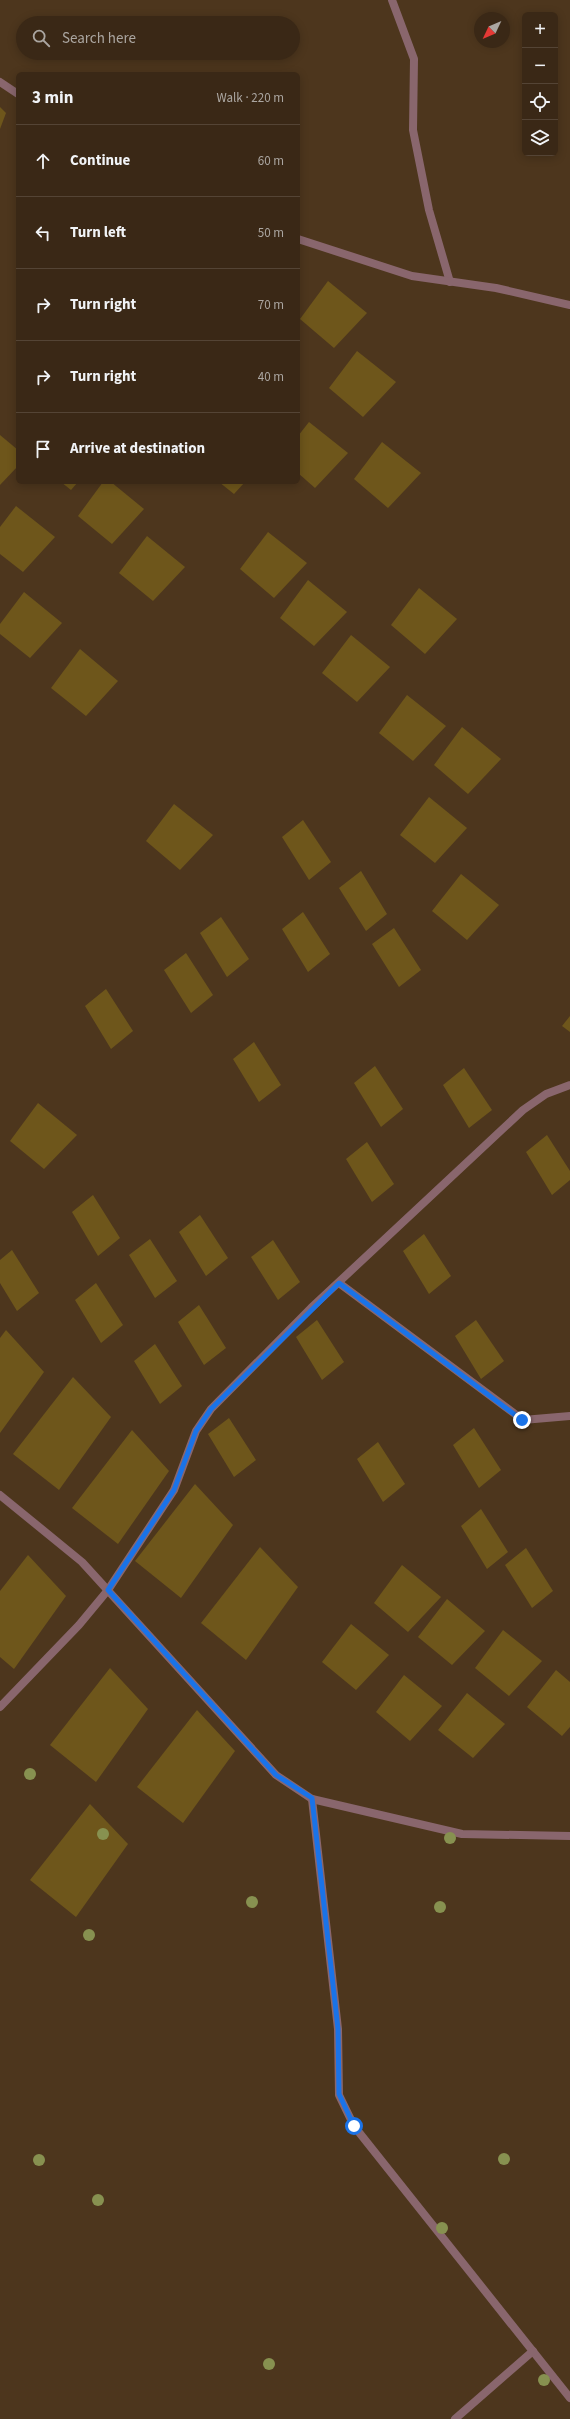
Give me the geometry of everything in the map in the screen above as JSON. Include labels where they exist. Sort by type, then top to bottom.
[{"type":"street","points":[[392,0],[414,59],[413,130],[429,210],[450,282]]},
{"type":"street","points":[[0,82],[16,93]]},
{"type":"street","points":[[300,240],[412,276],[496,288],[570,305]]},
{"type":"street","points":[[0,1706],[78,1625],[108,1590],[174,1490],[196,1431],[211,1409],[339,1283],[523,1110],[546,1094],[570,1085]]},
{"type":"street","points":[[339,1283],[522,1420],[570,1416]]},
{"type":"street","points":[[0,1495],[82,1562],[276,1775],[312,1798],[462,1834],[570,1836]]},
{"type":"street","points":[[312,1798],[338,2029],[339,2094],[354,2126],[570,2398]]},
{"type":"street","points":[[455,2419],[533,2351]]},
{"type":"building","points":[[0,107],[6,113],[0,129]]},
{"type":"building","points":[[328,281],[367,313],[334,348],[300,319]]},
{"type":"building","points":[[357,351],[396,382],[363,417],[329,388]]},
{"type":"building","points":[[309,422],[348,453],[315,488],[300,475],[300,433]]},
{"type":"building","points":[[0,435],[16,448],[16,468],[0,485]]},
{"type":"building","points":[[382,442],[421,473],[388,508],[354,479]]},
{"type":"building","points":[[64,484],[76,484],[71,490]]},
{"type":"building","points":[[102,484],[113,484],[144,509],[112,544],[78,516]]},
{"type":"building","points":[[222,484],[243,484],[234,494]]},
{"type":"building","points":[[16,506],[55,537],[23,572],[0,554],[0,527]]},
{"type":"building","points":[[268,532],[307,563],[274,598],[240,569]]},
{"type":"building","points":[[147,536],[185,567],[153,601],[119,573]]},
{"type":"building","points":[[308,580],[347,612],[314,646],[280,618]]},
{"type":"building","points":[[419,588],[457,619],[425,654],[391,625]]},
{"type":"building","points":[[24,592],[62,623],[30,658],[0,634],[0,624]]},
{"type":"building","points":[[351,635],[390,667],[357,702],[322,673]]},
{"type":"building","points":[[80,649],[118,681],[86,716],[51,688]]},
{"type":"building","points":[[407,695],[446,726],[413,761],[379,733]]},
{"type":"building","points":[[462,727],[501,759],[468,794],[434,765]]},
{"type":"building","points":[[429,797],[467,828],[435,863],[400,835]]},
{"type":"building","points":[[174,804],[213,835],[180,870],[146,841]]},
{"type":"building","points":[[303,820],[331,862],[309,880],[282,837]]},
{"type":"building","points":[[361,871],[387,914],[366,931],[339,888]]},
{"type":"building","points":[[461,874],[499,905],[467,940],[432,911]]},
{"type":"building","points":[[303,912],[330,954],[308,972],[282,929]]},
{"type":"building","points":[[221,917],[249,959],[227,977],[200,933]]},
{"type":"building","points":[[394,928],[421,970],[399,987],[372,944]]},
{"type":"building","points":[[186,953],[213,995],[191,1013],[164,970]]},
{"type":"building","points":[[106,989],[133,1031],[111,1049],[85,1006]]},
{"type":"building","points":[[570,1016],[570,1032],[562,1026]]},
{"type":"building","points":[[254,1042],[281,1085],[259,1102],[233,1059]]},
{"type":"building","points":[[375,1066],[403,1109],[381,1127],[354,1083]]},
{"type":"building","points":[[464,1068],[492,1110],[469,1128],[443,1085]]},
{"type":"building","points":[[38,1103],[77,1135],[44,1169],[10,1141]]},
{"type":"building","points":[[547,1135],[570,1171],[570,1180],[552,1195],[526,1152]]},
{"type":"building","points":[[367,1142],[394,1184],[372,1202],[346,1159]]},
{"type":"building","points":[[93,1195],[120,1238],[98,1256],[72,1212]]},
{"type":"building","points":[[200,1215],[228,1258],[206,1276],[179,1232]]},
{"type":"building","points":[[424,1234],[451,1276],[429,1294],[403,1251]]},
{"type":"building","points":[[150,1239],[177,1281],[155,1298],[129,1255]]},
{"type":"building","points":[[273,1240],[300,1282],[278,1300],[251,1257]]},
{"type":"building","points":[[12,1250],[39,1293],[17,1311],[0,1283],[0,1260]]},
{"type":"building","points":[[96,1283],[123,1325],[101,1343],[75,1300]]},
{"type":"building","points":[[199,1305],[226,1348],[204,1365],[178,1322]]},
{"type":"building","points":[[317,1320],[344,1362],[322,1380],[296,1337]]},
{"type":"building","points":[[476,1320],[504,1361],[481,1379],[455,1336]]},
{"type":"building","points":[[6,1330],[44,1372],[0,1433],[0,1338]]},
{"type":"building","points":[[155,1344],[182,1386],[160,1404],[134,1361]]},
{"type":"building","points":[[73,1377],[111,1417],[59,1490],[13,1454]]},
{"type":"building","points":[[229,1418],[256,1460],[234,1477],[208,1434]]},
{"type":"building","points":[[474,1428],[501,1470],[479,1488],[453,1445]]},
{"type":"building","points":[[132,1430],[169,1471],[118,1544],[72,1508]]},
{"type":"building","points":[[378,1442],[405,1484],[383,1502],[357,1459]]},
{"type":"building","points":[[195,1484],[233,1525],[181,1598],[135,1561]]},
{"type":"building","points":[[481,1509],[508,1552],[487,1569],[461,1526]]},
{"type":"building","points":[[260,1547],[298,1587],[246,1660],[201,1623]]},
{"type":"building","points":[[526,1548],[553,1591],[532,1608],[505,1565]]},
{"type":"building","points":[[28,1555],[66,1596],[14,1669],[0,1657],[0,1591]]},
{"type":"building","points":[[402,1565],[441,1597],[408,1632],[374,1603]]},
{"type":"building","points":[[447,1599],[485,1631],[452,1665],[418,1637]]},
{"type":"building","points":[[351,1624],[389,1655],[356,1690],[322,1662]]},
{"type":"building","points":[[503,1630],[542,1661],[509,1696],[475,1668]]},
{"type":"building","points":[[110,1668],[148,1709],[96,1782],[50,1745]]},
{"type":"building","points":[[556,1670],[570,1682],[570,1727],[562,1736],[527,1707]]},
{"type":"building","points":[[404,1675],[442,1706],[410,1741],[376,1712]]},
{"type":"building","points":[[467,1693],[505,1724],[473,1758],[438,1730]]},
{"type":"building","points":[[197,1710],[235,1751],[183,1823],[137,1787]]},
{"type":"building","points":[[90,1804],[128,1844],[76,1917],[30,1880]]},
{"type":"route","points":[[354,2126],[339,2094],[338,2029],[312,1798],[276,1775],[108,1590],[174,1490],[196,1431],[211,1409],[311,1308],[339,1283],[522,1420]]}]
